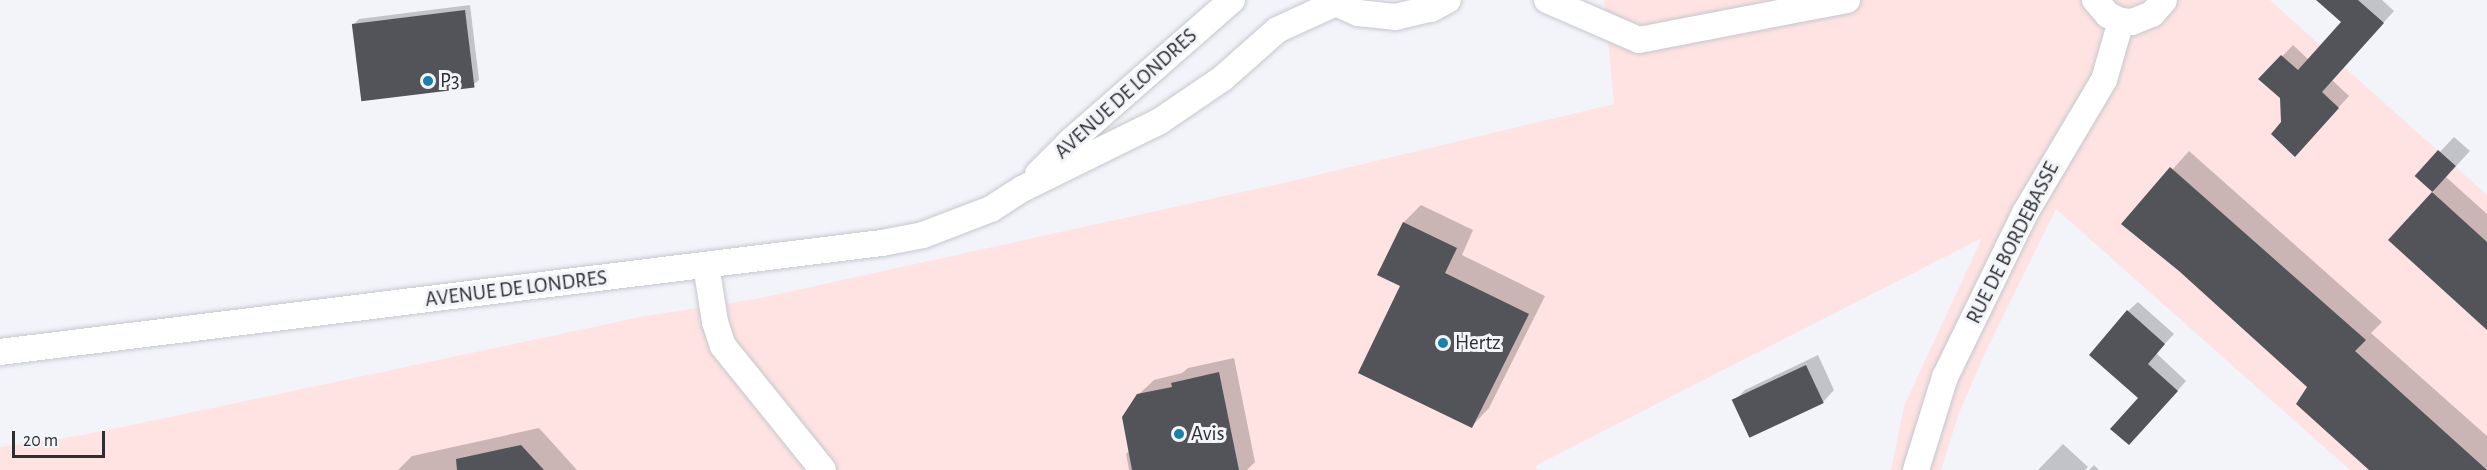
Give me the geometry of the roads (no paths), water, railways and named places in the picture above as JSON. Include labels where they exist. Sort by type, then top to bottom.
[{"type":"street","name":"AVENUE DE LONDRES","points":[[1023,189],[1071,141],[1232,0]]},
{"type":"street","points":[[1333,2],[1358,13],[1395,17],[1431,9],[1448,0]]},
{"type":"street","points":[[1546,0],[1638,40],[1847,0]]},
{"type":"street","points":[[2096,0],[2108,15],[2121,21],[2143,20],[2152,14],[2164,0]]},
{"type":"street","name":"AVENUE DE LONDRES","points":[[0,352],[882,243],[923,235],[991,209],[1023,189],[1160,120],[1223,78],[1277,30],[1333,2]]},
{"type":"street","name":"RUE DE BORDEBASSE","points":[[1916,470],[1945,377],[2025,213],[2104,80],[2121,21]]},
{"type":"street","points":[[706,265],[715,322],[723,346],[822,470]]},
{"type":"place","name":"P3","points":[[428,81]]},
{"type":"place","name":"Hertz","points":[[1443,343]]},
{"type":"place","name":"Avis","points":[[1179,434]]}]
